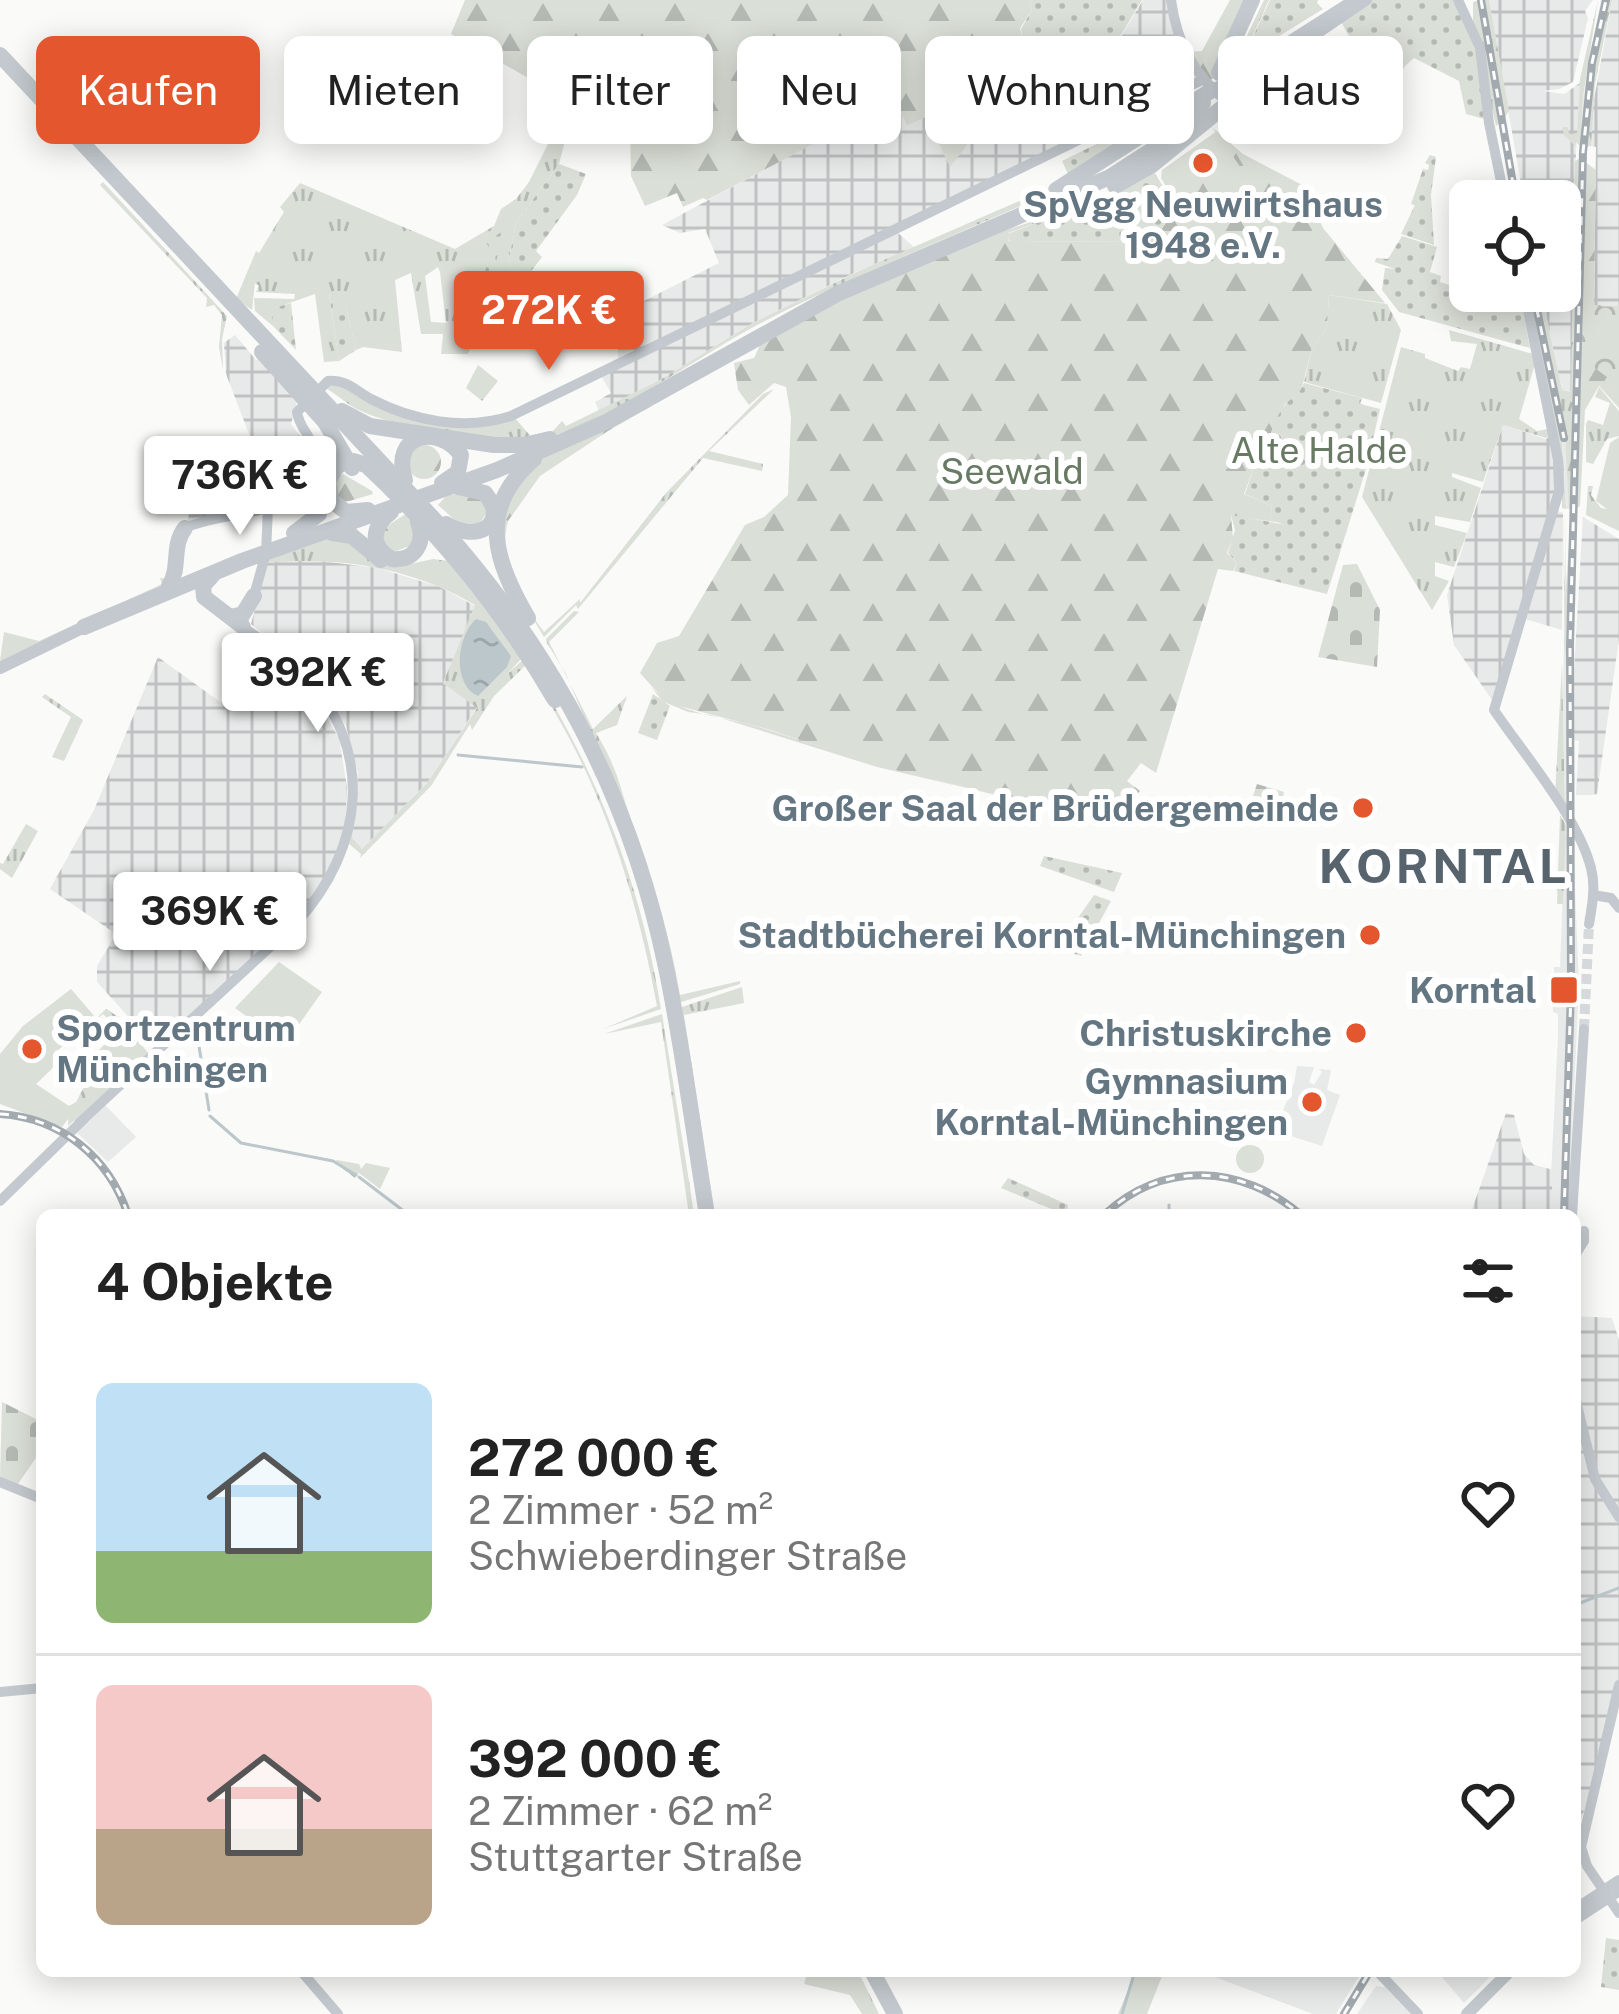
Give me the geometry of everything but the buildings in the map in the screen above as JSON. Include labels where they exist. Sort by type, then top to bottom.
[{"type":"highway","points":[[1012,217],[1065,206],[1114,186],[1164,156],[1216,91],[1256,0]]},
{"type":"highway","points":[[0,55],[448,543],[533,648],[608,800],[644,904],[702,1209]]},
{"type":"highway","points":[[0,65],[479,569],[533,648],[597,757],[634,848],[662,949],[702,1209]]},
{"type":"highway","points":[[1012,217],[1216,91]]},
{"type":"highway","points":[[268,547],[397,506],[608,421],[837,294],[1012,217],[1151,144]]},
{"type":"highway","points":[[232,305],[329,446],[321,508],[302,530],[268,547]]},
{"type":"highway","points":[[232,305],[356,421],[494,445],[553,443]]},
{"type":"highway","points":[[304,404],[325,422],[349,465],[391,493],[418,523],[422,539],[418,548],[399,560],[384,555],[375,540],[380,521],[397,506]]},
{"type":"highway","points":[[342,421],[405,480],[526,616]]},
{"type":"highway","points":[[405,480],[400,462],[405,447],[419,438],[433,438],[454,446],[462,461],[454,476],[437,489]]},
{"type":"highway","points":[[533,648],[526,616],[500,565],[497,520],[515,479],[553,443]]},
{"type":"highway","points":[[397,506],[344,511],[331,500],[328,481],[347,463],[366,465],[533,648]]},
{"type":"highway","points":[[437,489],[481,490],[489,496],[494,512],[488,526],[476,533],[460,532],[445,523]]},
{"type":"highway","points":[[84,627],[268,547],[369,510]]},
{"type":"highway","points":[[171,589],[177,542],[185,529]]},
{"type":"highway","points":[[314,536],[347,534],[380,560],[394,564],[442,557],[464,571]]},
{"type":"highway","points":[[176,552],[187,566],[211,571]]},
{"type":"highway","points":[[211,571],[202,593],[237,628]]},
{"type":"highway","points":[[171,589],[195,597],[237,628]]},
{"type":"highway","points":[[237,628],[254,596]]},
{"type":"highway","points":[[871,1977],[891,2014]]},
{"type":"main road","points":[[0,668],[84,627]]},
{"type":"main road","points":[[1581,1911],[1609,1893]]},
{"type":"main road","points":[[1470,2014],[1508,1977]]},
{"type":"street","points":[[185,529],[268,508],[301,492],[315,470],[315,447],[297,419],[304,404],[326,382],[341,381],[380,403],[448,423],[475,425],[511,416],[1216,91],[1178,37],[1171,0]]},
{"type":"street","points":[[1294,36],[1353,0]]},
{"type":"street","points":[[1314,36],[1367,0]]},
{"type":"street","points":[[1458,0],[1480,48],[1501,180]]},
{"type":"street","points":[[1528,312],[1560,478],[1556,511],[1494,702],[1496,715],[1518,740],[1582,845],[1591,868],[1589,924]]},
{"type":"street","points":[[254,596],[266,553],[268,508]]},
{"type":"street","points":[[0,1201],[321,895],[341,857],[352,816],[351,761],[330,709],[298,667],[237,628]]},
{"type":"street","points":[[1593,895],[1611,898],[1619,908]]},
{"type":"street","points":[[1572,1209],[1584,1029]]},
{"type":"street","points":[[1581,1422],[1595,1479],[1619,1517]]},
{"type":"street","points":[[0,1482],[36,1496]]},
{"type":"street","points":[[1609,1893],[1581,1854],[1619,1685]]},
{"type":"street","points":[[0,1692],[36,1689]]},
{"type":"street","points":[[306,1977],[338,2014]]},
{"type":"street","points":[[1383,1977],[1418,2014]]},
{"type":"shaded area","points":[[1143,0],[1171,0],[1182,36],[1121,36]]},
{"type":"shaded area","points":[[1480,0],[1483,0],[1511,180]]},
{"type":"shaded area","points":[[1489,0],[1593,0],[1585,11],[1588,18],[1573,82],[1543,91],[1564,94],[1580,83],[1574,180],[1520,180]]},
{"type":"shaded area","points":[[1601,0],[1607,0],[1589,91],[1585,148],[1580,146],[1583,97]]},
{"type":"shaded area","points":[[1612,0],[1619,0],[1619,306],[1594,305],[1596,147],[1591,146],[1592,111]]},
{"type":"shaded area","points":[[901,97],[925,115],[925,144],[939,144],[950,166],[965,144],[1070,144],[897,232],[915,248],[751,324],[599,411],[595,402],[611,393],[600,374],[618,365],[618,339],[626,310],[719,263],[705,229],[680,233],[662,225],[812,144],[901,144]]},
{"type":"shaded area","points":[[1579,159],[1584,161],[1581,291],[1581,180]]},
{"type":"shaded area","points":[[1536,312],[1539,312],[1563,424],[1571,496],[1575,312],[1581,312],[1576,508],[1566,509],[1561,425]]},
{"type":"shaded area","points":[[1545,312],[1573,312],[1572,392],[1562,390]]},
{"type":"shaded area","points":[[235,335],[298,398],[291,424],[308,447],[308,477],[272,505],[187,523],[204,449],[251,439],[226,374],[224,343]]},
{"type":"shaded area","points":[[1503,425],[1546,439],[1551,436],[1554,509],[1563,513],[1562,630],[1525,619],[1492,700],[1454,645],[1447,595]]},
{"type":"shaded area","points":[[1566,514],[1566,663],[1571,514],[1575,514],[1571,820],[1565,813],[1563,697]]},
{"type":"shaded area","points":[[1583,517],[1619,539],[1619,639],[1597,794],[1591,795],[1576,795],[1579,741],[1574,740],[1572,704]]},
{"type":"shaded area","points":[[304,559],[378,568],[440,587],[475,606],[443,683],[477,707],[427,783],[362,849],[351,838],[358,773],[346,726],[312,675],[251,624],[267,563]]},
{"type":"shaded area","points":[[250,641],[309,688],[339,738],[347,787],[345,831],[333,866],[314,895],[264,949],[153,1044],[97,982],[97,966],[116,934],[50,889],[94,810],[158,657],[223,704],[231,702],[241,650]]},
{"type":"shaded area","points":[[1565,835],[1573,839],[1579,986],[1568,1209],[1549,1209],[1558,1035],[1558,1014],[1553,1012],[1554,967],[1560,967]]},
{"type":"shaded area","name":"Gymnasium Korntal-Münchingen","points":[[1297,1066],[1314,1067],[1309,1082],[1314,1085],[1322,1072],[1319,1069],[1331,1070],[1327,1090],[1340,1095],[1322,1146],[1275,1131]]},
{"type":"shaded area","points":[[105,1105],[136,1137],[108,1162],[75,1131]]},
{"type":"shaded area","points":[[1506,1113],[1514,1115],[1524,1154],[1534,1165],[1554,1170],[1550,1209],[1472,1209]]},
{"type":"shaded area","points":[[1581,1316],[1612,1318],[1619,1340],[1619,1685],[1581,1821]]},
{"type":"shaded area","points":[[1215,1977],[1358,1977],[1336,2014],[1313,2014]]},
{"type":"shaded area","points":[[1442,1977],[1490,1977],[1464,2003]]},
{"type":"shaded area","points":[[1376,1986],[1385,1987],[1411,2014],[1357,2014]]},
{"type":"green space","points":[[465,0],[1030,0],[1032,10],[1020,28],[1022,36],[925,36],[925,117],[907,125],[901,113],[901,36],[737,36],[737,144],[813,144],[707,200],[683,207],[677,193],[645,206],[631,176],[630,144],[713,144],[713,36],[527,36],[527,77],[503,64],[503,36],[451,34]]},
{"type":"green space","points":[[1030,0],[1142,0],[1120,36],[1022,36],[1021,29],[1032,10]]},
{"type":"green space","points":[[1230,0],[1250,0],[1238,36],[1218,36],[1218,76],[1210,80],[1194,61],[1194,52],[1202,51]]},
{"type":"green space","points":[[1264,0],[1269,0],[1253,36],[1247,36]]},
{"type":"green space","points":[[1270,0],[1318,0],[1323,9],[1279,36],[1253,36]]},
{"type":"green space","points":[[1371,0],[1454,0],[1477,54],[1484,119],[1466,114],[1459,81],[1414,58],[1403,70],[1403,36],[1349,36],[1339,18]]},
{"type":"green space","points":[[1480,0],[1501,122],[1496,126],[1473,22],[1473,2]]},
{"type":"green space","points":[[1483,0],[1489,0],[1509,111],[1503,120]]},
{"type":"green space","points":[[1598,0],[1580,146],[1576,142],[1575,146],[1562,127],[1577,134],[1580,79]]},
{"type":"green space","points":[[1607,0],[1612,0],[1595,84],[1591,146],[1586,147],[1589,91]]},
{"type":"green space","name":"SpVgg Neuwirtshaus 1948 e.V.","points":[[1217,131],[1218,144],[1225,144],[1239,166],[1257,165],[1257,172],[1244,173],[1214,195],[1203,179],[1179,195],[1162,170]]},
{"type":"green space","points":[[548,144],[564,144],[559,164],[516,223],[508,264],[532,285],[526,292],[495,267],[492,239],[484,280],[495,287],[489,308],[480,310],[468,354],[441,354],[443,334],[421,334],[411,273],[395,280],[402,352],[356,350],[346,307],[339,307],[329,293],[339,361],[324,362],[315,294],[272,309],[274,327],[255,311],[254,298],[294,299],[295,294],[256,292],[259,286],[255,283],[252,310],[236,299],[256,251],[259,253],[284,212],[280,207],[300,183],[455,249],[494,226],[501,209],[529,182]],"holes":[[[438,267],[446,323],[431,322],[425,276]]]},
{"type":"green space","points":[[939,144],[967,144],[965,148],[950,167]]},
{"type":"green space","points":[[1097,144],[1117,144],[1069,176],[1062,161]]},
{"type":"green space","name":"Seewald","points":[[1224,144],[1306,187],[1323,228],[1385,303],[1329,295],[1327,328],[1312,348],[1301,391],[1285,404],[1263,463],[1254,467],[1244,494],[1272,506],[1270,518],[1283,523],[1231,516],[1233,538],[1227,553],[1237,563],[1233,571],[1218,569],[1156,773],[1141,763],[1127,781],[1140,791],[1119,815],[988,793],[876,765],[667,703],[640,673],[657,643],[679,636],[745,525],[764,517],[788,495],[791,417],[786,387],[774,383],[749,405],[738,390],[734,363],[754,358],[761,343],[540,476],[508,521],[504,519],[508,498],[537,460],[863,287],[1000,232],[1071,210],[1008,233],[1009,241],[1132,242],[1158,234],[1178,206],[1161,178],[1162,170],[1179,194],[1203,178],[1240,167]]},
{"type":"green space","points":[[1430,155],[1436,157],[1431,195],[1434,245],[1401,234]]},
{"type":"green space","points":[[1584,161],[1596,170],[1594,305],[1619,306],[1619,408],[1599,386],[1585,410],[1580,506],[1576,509],[1581,312]]},
{"type":"green space","points":[[559,164],[586,174],[577,195],[536,251],[542,257],[525,279],[508,264],[516,223]]},
{"type":"green space","points":[[1154,172],[1176,207],[1158,234],[1132,242],[1010,241],[1007,234],[1118,192]]},
{"type":"green space","points":[[103,182],[227,316],[223,370],[219,347],[222,315],[214,305],[206,307],[207,298],[100,185]]},
{"type":"green space","points":[[1033,195],[1037,198],[793,307],[606,414],[542,439],[513,444],[497,444],[436,434],[361,411],[323,387],[341,384],[403,414],[447,425],[470,427],[514,417],[534,440],[562,421],[566,426],[660,380],[751,324]]},
{"type":"green space","points":[[504,230],[495,266],[503,271],[495,287],[484,281],[486,243]]},
{"type":"green space","points":[[1402,236],[1437,247],[1430,272],[1449,285],[1449,312],[1523,312],[1530,348],[1399,312],[1382,290],[1385,268],[1395,269],[1375,262],[1376,258],[1388,259]]},
{"type":"green space","points":[[329,292],[337,292],[339,306],[346,307],[356,350],[339,361]]},
{"type":"green space","points":[[1329,295],[1387,304],[1401,330],[1381,403],[1304,382],[1312,348],[1327,328]]},
{"type":"green space","points":[[291,303],[296,350],[274,327],[271,309]]},
{"type":"green space","points":[[1582,306],[1619,307],[1619,407],[1601,386],[1607,377],[1580,357]]},
{"type":"green space","points":[[1530,312],[1536,312],[1561,425],[1566,509],[1562,508],[1562,468]]},
{"type":"green space","points":[[1539,312],[1545,312],[1562,390],[1571,392],[1576,312],[1569,509],[1565,438]]},
{"type":"green space","points":[[1449,330],[1533,354],[1535,364],[1519,419],[1537,431],[1548,429],[1550,436],[1503,425],[1483,482],[1452,473],[1481,488],[1470,522],[1435,516],[1435,525],[1467,533],[1454,567],[1435,562],[1435,576],[1449,581],[1432,610],[1362,497],[1401,347],[1458,371],[1470,369],[1477,344],[1451,341]]},
{"type":"green space","points":[[478,365],[498,381],[482,401],[466,388]]},
{"type":"green space","name":"Alte Halde","points":[[1304,383],[1362,398],[1360,404],[1380,409],[1327,594],[1234,571],[1237,563],[1228,553],[1235,530],[1231,515],[1282,524],[1270,518],[1272,506],[1245,494],[1254,467],[1264,463],[1277,418]]},
{"type":"green space","points":[[1599,387],[1619,411],[1619,436],[1607,439],[1593,464],[1586,462],[1586,424],[1588,420],[1603,425],[1610,403],[1595,397]]},
{"type":"green space","points":[[774,389],[709,451],[763,464],[762,471],[703,458],[578,609],[576,605],[544,637],[503,569],[504,519],[508,521],[506,550],[514,580],[544,632],[580,599],[580,603],[666,493],[763,394]]},
{"type":"green space","points":[[1619,437],[1619,511],[1610,511],[1596,501],[1610,443]]},
{"type":"green space","points":[[424,445],[436,450],[441,462],[436,474],[424,479],[412,474],[407,462],[412,450]]},
{"type":"green space","points":[[343,474],[373,494],[346,502],[337,495],[335,480]]},
{"type":"green space","points":[[1588,486],[1593,486],[1591,495],[1601,508],[1619,511],[1619,531],[1586,515]]},
{"type":"green space","points":[[471,493],[483,502],[486,514],[479,524],[458,523],[438,505],[447,495]]},
{"type":"green space","points":[[407,513],[416,532],[410,546],[393,552],[383,546],[384,528]]},
{"type":"green space","points":[[1563,513],[1565,601],[1571,514],[1565,663]]},
{"type":"green space","points":[[332,535],[397,567],[433,559],[448,561],[523,657],[506,675],[525,658],[573,741],[612,826],[641,916],[661,1009],[603,1029],[657,1006],[648,961],[624,872],[592,786],[525,666],[494,696],[472,730],[470,724],[431,786],[360,858],[348,843],[358,773],[352,838],[362,849],[427,783],[477,708],[443,683],[475,605],[426,582],[374,568],[321,561],[267,563],[267,557]]},
{"type":"green space","points":[[1357,564],[1380,610],[1377,667],[1318,657],[1343,565]]},
{"type":"green space","points":[[160,578],[169,579],[167,585],[0,661],[4,632],[39,641],[162,584]]},
{"type":"green space","points":[[574,611],[579,612],[549,642],[561,666],[546,639]]},
{"type":"green space","points":[[1562,663],[1565,813],[1555,796]]},
{"type":"green space","points":[[570,683],[593,729],[627,696],[617,725],[596,733],[617,776],[653,885],[680,995],[740,984],[678,1003]]},
{"type":"green space","points":[[649,684],[672,703],[704,714],[688,712],[662,701]]},
{"type":"green space","points":[[45,694],[83,720],[64,761],[52,757],[71,717],[42,697]]},
{"type":"green space","points":[[653,694],[670,706],[657,740],[638,733]]},
{"type":"green space","points":[[720,718],[957,785],[1120,817],[1140,813],[1140,820],[1120,824],[877,767]]},
{"type":"green space","points":[[1257,784],[1284,792],[1279,819],[1248,811]]},
{"type":"green space","points":[[1560,815],[1566,825],[1563,904],[1557,904]]},
{"type":"green space","points":[[26,824],[38,831],[12,878],[0,869],[0,863]]},
{"type":"green space","points":[[1044,856],[1122,873],[1114,892],[1040,866]]},
{"type":"green space","points":[[1094,895],[1111,901],[1081,956],[1011,932],[1015,924],[1062,941]]},
{"type":"green space","points":[[279,962],[322,992],[285,1044],[235,1008]]},
{"type":"green space","points":[[742,987],[744,1003],[684,1015],[714,1209],[714,1209],[679,1008]]},
{"type":"green space","name":"Sportzentrum Münchingen","points":[[71,989],[95,1017],[56,1052],[59,1062],[36,1084],[69,1106],[69,1118],[62,1127],[0,1104],[0,1054],[23,1026]]},
{"type":"green space","points":[[106,1009],[122,1019],[148,1053],[68,1126],[69,1106],[76,1102],[85,1085],[82,1081],[92,1070],[86,1063],[119,1030],[103,1014],[65,1049]]},
{"type":"green space","points":[[662,1014],[693,1209],[688,1209],[661,1022],[604,1034]]},
{"type":"green space","points":[[1250,1145],[1260,1149],[1264,1159],[1260,1169],[1250,1173],[1240,1169],[1236,1159],[1240,1149]]},
{"type":"green space","points":[[334,1162],[359,1164],[361,1169],[366,1163],[390,1168],[380,1189],[359,1173],[355,1178]]},
{"type":"green space","points":[[1008,1178],[1068,1205],[1067,1209],[1052,1209],[1001,1188]]},
{"type":"green space","points":[[2,1402],[36,1419],[36,1458],[18,1484],[0,1480]]},
{"type":"green space","points":[[1606,1938],[1619,1940],[1619,1990],[1601,1987]]},
{"type":"green space","points":[[806,1977],[861,1977],[879,2014],[862,2014],[850,1995],[804,1984]]},
{"type":"green space","points":[[1133,1977],[1162,1977],[1147,2014],[1118,2014]]},
{"type":"water","points":[[476,619],[486,622],[511,656],[507,667],[478,696],[464,682],[460,661],[464,638]]},
{"type":"waterway","points":[[458,755],[582,767]]},
{"type":"waterway","points":[[196,1027],[209,1110]]},
{"type":"waterway","points":[[210,1116],[241,1143],[333,1161],[356,1175]]},
{"type":"waterway","points":[[359,1177],[401,1209]]},
{"type":"waterway","points":[[1581,1603],[1619,1588]]},
{"type":"waterway","points":[[1122,2014],[1133,1977]]},
{"type":"tunnel","points":[[1584,1029],[1589,924]]},
{"type":"railway","points":[[1481,0],[1512,180]]},
{"type":"railway","points":[[1564,1209],[1571,990],[1570,645],[1583,152],[1592,63],[1606,0]]},
{"type":"railway","points":[[1537,312],[1564,438]]},
{"type":"railway","points":[[0,1114],[43,1123],[80,1144],[109,1175],[126,1209]]},
{"type":"railway","points":[[1112,1209],[1151,1185],[1202,1175],[1253,1186],[1293,1209]]},
{"type":"railway","points":[[1344,2014],[1366,1977]]},
{"type":"place","name":"SpVgg Neuwirtshaus 1948 e.V.","points":[[1203,163]]},
{"type":"place","name":"Großer Saal der Brüdergemeinde","points":[[1363,808]]},
{"type":"place","name":"Stadtbücherei Korntal-Münchingen","points":[[1370,935]]},
{"type":"place","name":"Korntal","points":[[1564,990]]},
{"type":"place","name":"Christuskirche","points":[[1356,1033]]},
{"type":"place","name":"Sportzentrum Münchingen","points":[[32,1049]]},
{"type":"place","name":"Gymnasium Korntal-Münchingen","points":[[1312,1102]]},
{"type":"district","name":"KORNTAL","points":[[1444,866]]}]
